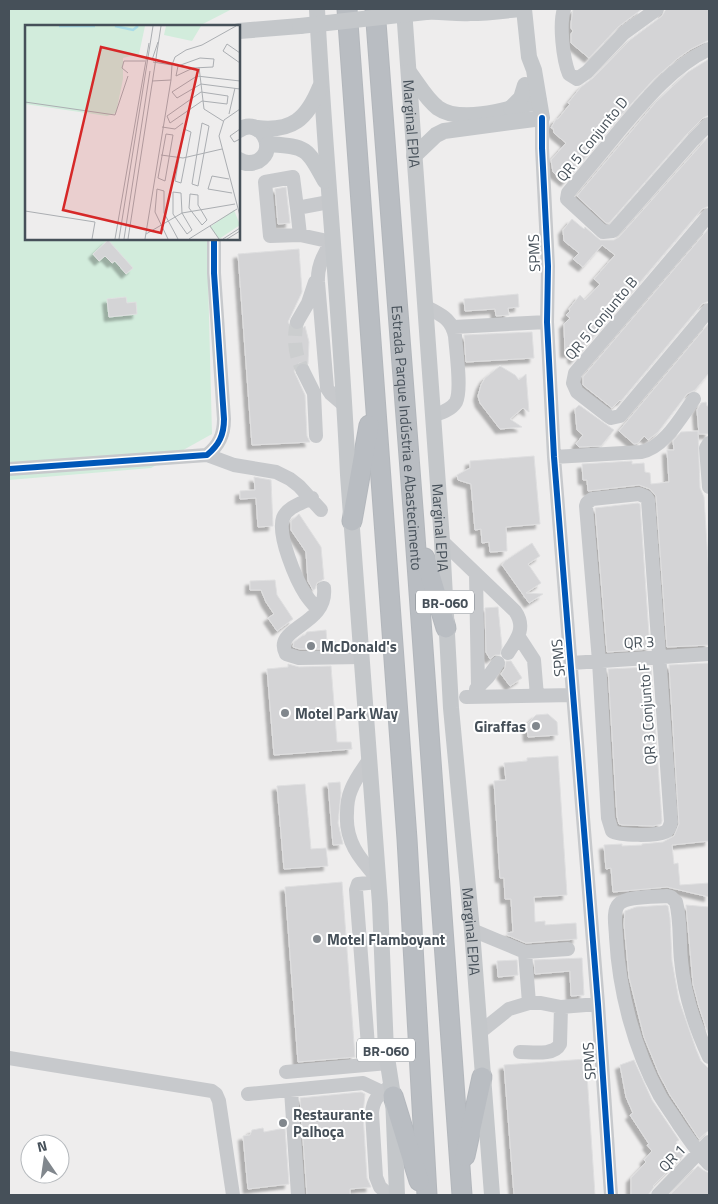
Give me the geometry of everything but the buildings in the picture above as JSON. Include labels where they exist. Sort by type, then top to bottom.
[{"type":"highway","name":"Estrada Parque Indústria e Abastecimento","points":[[347,9],[407,839],[426,1195]]},
{"type":"highway","name":"Estrada Parque Indústria e Abastecimento","points":[[375,9],[462,1186]]},
{"type":"highway","points":[[352,521],[374,397]]},
{"type":"highway","points":[[414,522],[446,628]]},
{"type":"highway","points":[[462,1186],[482,1077]]},
{"type":"highway","points":[[388,1091],[426,1195]]},
{"type":"main road","name":"BR-060","points":[[317,9],[328,195],[345,406],[348,475],[378,880],[388,1091],[398,1195]]},
{"type":"main road","name":"Marginal EPIA","points":[[404,9],[442,541],[451,708],[472,930],[492,1195]]},
{"type":"main road","points":[[486,13],[519,9]]},
{"type":"main road","points":[[524,9],[529,57],[534,70],[529,110]]},
{"type":"main road","points":[[240,31],[448,10],[486,13],[498,16],[526,32]]},
{"type":"main road","points":[[529,57],[525,71],[525,85],[529,110]]},
{"type":"main road","points":[[409,72],[432,103],[446,113],[459,115],[529,110]]},
{"type":"main road","points":[[240,130],[249,126],[272,130],[290,126],[309,109],[321,84]]},
{"type":"main road","points":[[414,156],[436,135],[444,131],[529,110]]},
{"type":"main road","points":[[241,166],[262,159],[266,152],[268,144],[262,132],[257,128]]},
{"type":"main road","points":[[268,144],[297,146],[307,153],[314,161],[328,195]]},
{"type":"street","points":[[564,9],[562,28],[564,55],[569,74],[577,79],[588,72],[624,33],[657,9]]},
{"type":"street","name":"QR 5 Conjunto D","points":[[709,49],[700,53],[670,75],[646,99],[568,193],[568,199],[603,232],[613,231],[709,124]]},
{"type":"street","name":"SPMS","points":[[529,110],[542,148],[548,266],[546,322],[554,457],[598,1004],[611,1195]]},
{"type":"street","points":[[297,322],[308,304],[323,254],[332,242],[300,234],[270,236],[265,182],[293,177],[300,234]]},
{"type":"street","points":[[298,208],[328,195]]},
{"type":"street","name":"QR 5 Conjunto B","points":[[709,215],[576,373],[573,383],[577,392],[611,418],[620,416],[709,310]]},
{"type":"street","points":[[207,455],[216,448],[224,430],[214,273],[214,240]]},
{"type":"street","points":[[318,274],[326,384],[328,391],[345,406]]},
{"type":"street","points":[[425,306],[448,319],[454,327],[459,394],[450,409],[433,416]]},
{"type":"street","points":[[454,327],[546,322]]},
{"type":"street","points":[[303,371],[312,390],[316,436]]},
{"type":"street","points":[[312,390],[328,391]]},
{"type":"street","points":[[554,457],[641,452],[653,449],[663,440],[694,399]]},
{"type":"street","points":[[709,443],[706,448],[709,487]]},
{"type":"street","points":[[9,469],[207,455],[234,464],[276,472],[290,479],[312,498],[321,510]]},
{"type":"street","name":"QR 3 Conjunto F","points":[[639,494],[648,500],[660,658],[671,822],[668,831],[659,834],[619,835],[612,832],[609,826],[587,503],[592,499],[639,494]]},
{"type":"street","points":[[312,498],[293,507],[286,513],[282,525],[284,539],[298,580],[306,596],[318,610]]},
{"type":"street","points":[[442,541],[519,617],[521,624],[518,637],[508,653]]},
{"type":"street","points":[[476,574],[478,687]]},
{"type":"street","points":[[324,588],[323,602],[318,610],[311,618],[285,638],[283,644],[286,654],[299,658],[362,657]]},
{"type":"street","points":[[518,637],[534,660],[537,696]]},
{"type":"street","name":"QR 3","points":[[571,663],[709,654]]},
{"type":"street","points":[[451,708],[478,687],[498,663]]},
{"type":"street","points":[[466,697],[573,695]]},
{"type":"street","points":[[369,760],[350,791],[346,819],[348,837],[353,848],[378,880],[358,884],[356,890],[368,1046],[373,1052],[387,1057]]},
{"type":"street","points":[[709,1057],[698,1032],[681,963],[676,902],[667,896],[627,899],[621,902],[616,909],[617,955],[624,999],[633,1031],[647,1068],[661,1097],[699,1154],[709,1164]]},
{"type":"street","points":[[472,930],[525,952],[568,948]]},
{"type":"street","points":[[525,952],[529,1003]]},
{"type":"street","points":[[479,1034],[509,1009],[529,1003],[561,1007],[598,1004]]},
{"type":"street","points":[[520,1052],[552,1051],[558,1048],[560,1044],[561,1007]]},
{"type":"street","points":[[286,1072],[387,1057]]},
{"type":"street","points":[[9,1058],[212,1091],[216,1094],[219,1101],[233,1195]]},
{"type":"street","points":[[248,1094],[362,1083],[388,1091]]},
{"type":"street","points":[[291,1090],[298,1195]]},
{"type":"street","points":[[388,1091],[376,1098],[373,1104],[374,1159],[377,1183],[389,1195]]},
{"type":"street","name":"QR 1","points":[[658,1195],[709,1142]]},
{"type":"green space","points":[[9,9],[232,9],[201,25],[25,25],[25,240],[207,240],[212,434],[151,468],[9,480]]},
{"type":"tunnel","points":[[297,322],[296,347],[303,371]]},
{"type":"cycle path","points":[[542,118],[548,266],[547,322],[554,457],[598,1004],[611,1195]]},
{"type":"cycle path","points":[[9,469],[207,455],[215,447],[222,435],[224,419],[214,273],[214,240]]},
{"type":"place","name":"McDonald's","points":[[311,646]]},
{"type":"place","name":"Motel Park Way","points":[[285,713]]},
{"type":"place","name":"Giraffas","points":[[536,726]]},
{"type":"place","name":"Motel Flamboyant","points":[[317,939]]},
{"type":"place","name":"Restaurante Palhoça","points":[[283,1123]]}]
